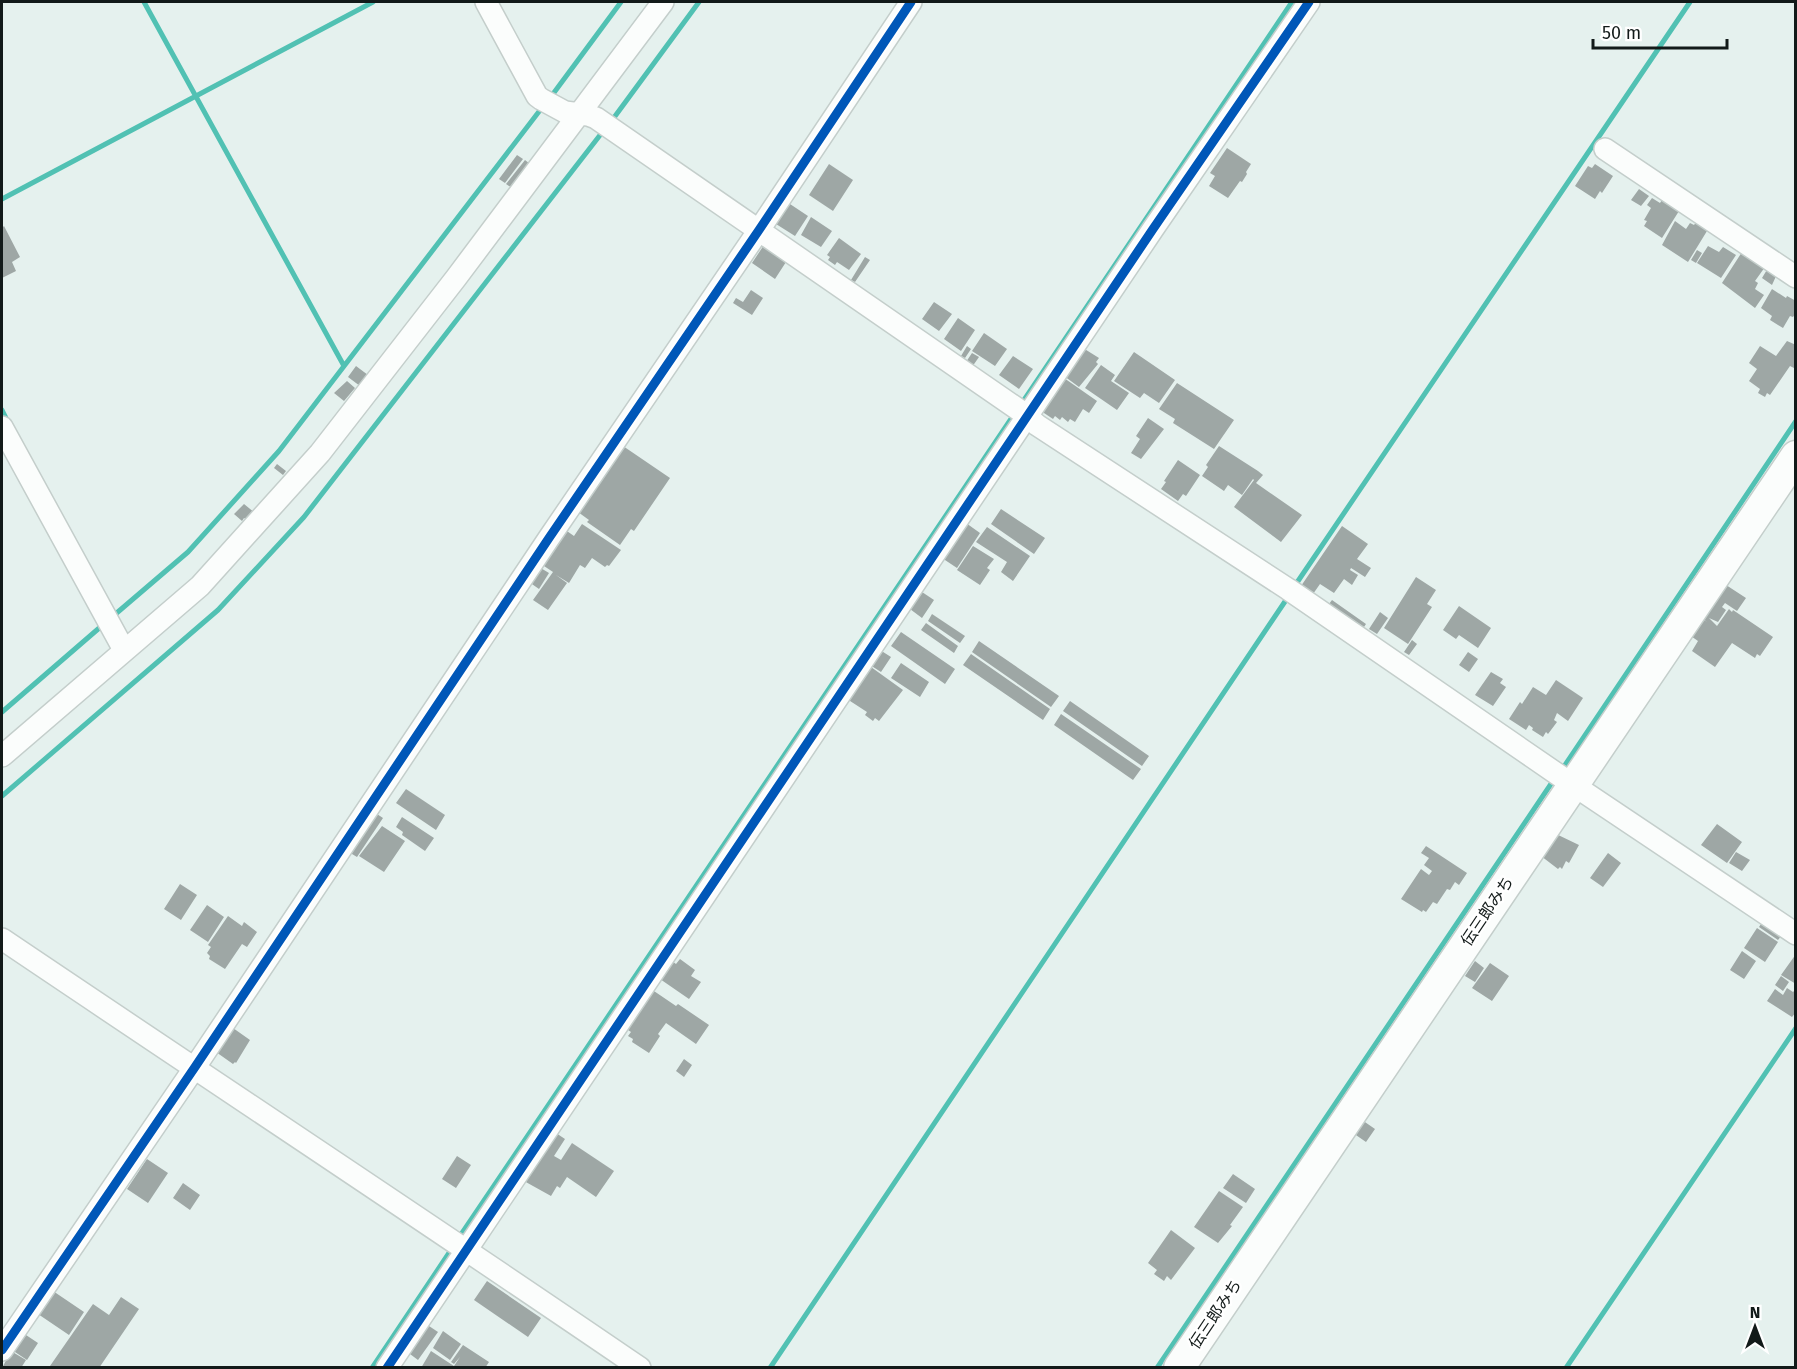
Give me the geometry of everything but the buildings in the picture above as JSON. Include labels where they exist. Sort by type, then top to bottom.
[{"type":"street","points":[[486,2],[537,96],[565,112],[588,115],[607,126],[1021,411],[1037,425],[1288,589],[1563,778],[1796,934]]},
{"type":"street","points":[[2,756],[200,586],[320,453],[456,278],[663,2]]},
{"type":"street","points":[[2,1350],[190,1063],[759,230],[910,2]]},
{"type":"street","points":[[387,1368],[458,1245],[1021,411],[1309,2]]},
{"type":"street","points":[[1605,149],[1796,277]]},
{"type":"street","points":[[2,426],[124,650]]},
{"type":"street","name":"伝三郎みち","points":[[1179,1368],[1563,778],[1796,456]]},
{"type":"street","points":[[2,939],[190,1063],[640,1368]]},
{"type":"waterway","points":[[144,2],[344,366]]},
{"type":"waterway","points":[[2,199],[373,2]]},
{"type":"waterway","points":[[550,98],[621,2]]},
{"type":"waterway","points":[[610,123],[699,2]]},
{"type":"waterway","points":[[1020,406],[1292,2]]},
{"type":"waterway","points":[[1296,584],[1690,2]]},
{"type":"waterway","points":[[112,617],[188,552],[279,451],[544,105]]},
{"type":"waterway","points":[[2,796],[218,610],[304,517],[604,130]]},
{"type":"waterway","points":[[2,410],[8,422]]},
{"type":"waterway","points":[[458,1239],[1015,413]]},
{"type":"waterway","points":[[1561,771],[1796,421]]},
{"type":"waterway","points":[[770,1368],[1286,600]]},
{"type":"waterway","points":[[2,712],[105,623]]},
{"type":"waterway","points":[[1157,1368],[1555,778]]},
{"type":"waterway","points":[[1566,1368],[1796,1028]]},
{"type":"waterway","points":[[372,1368],[453,1247]]},
{"type":"cycle path","points":[[2,1350],[911,2]]},
{"type":"cycle path","points":[[387,1368],[1153,229],[1309,2]]}]
